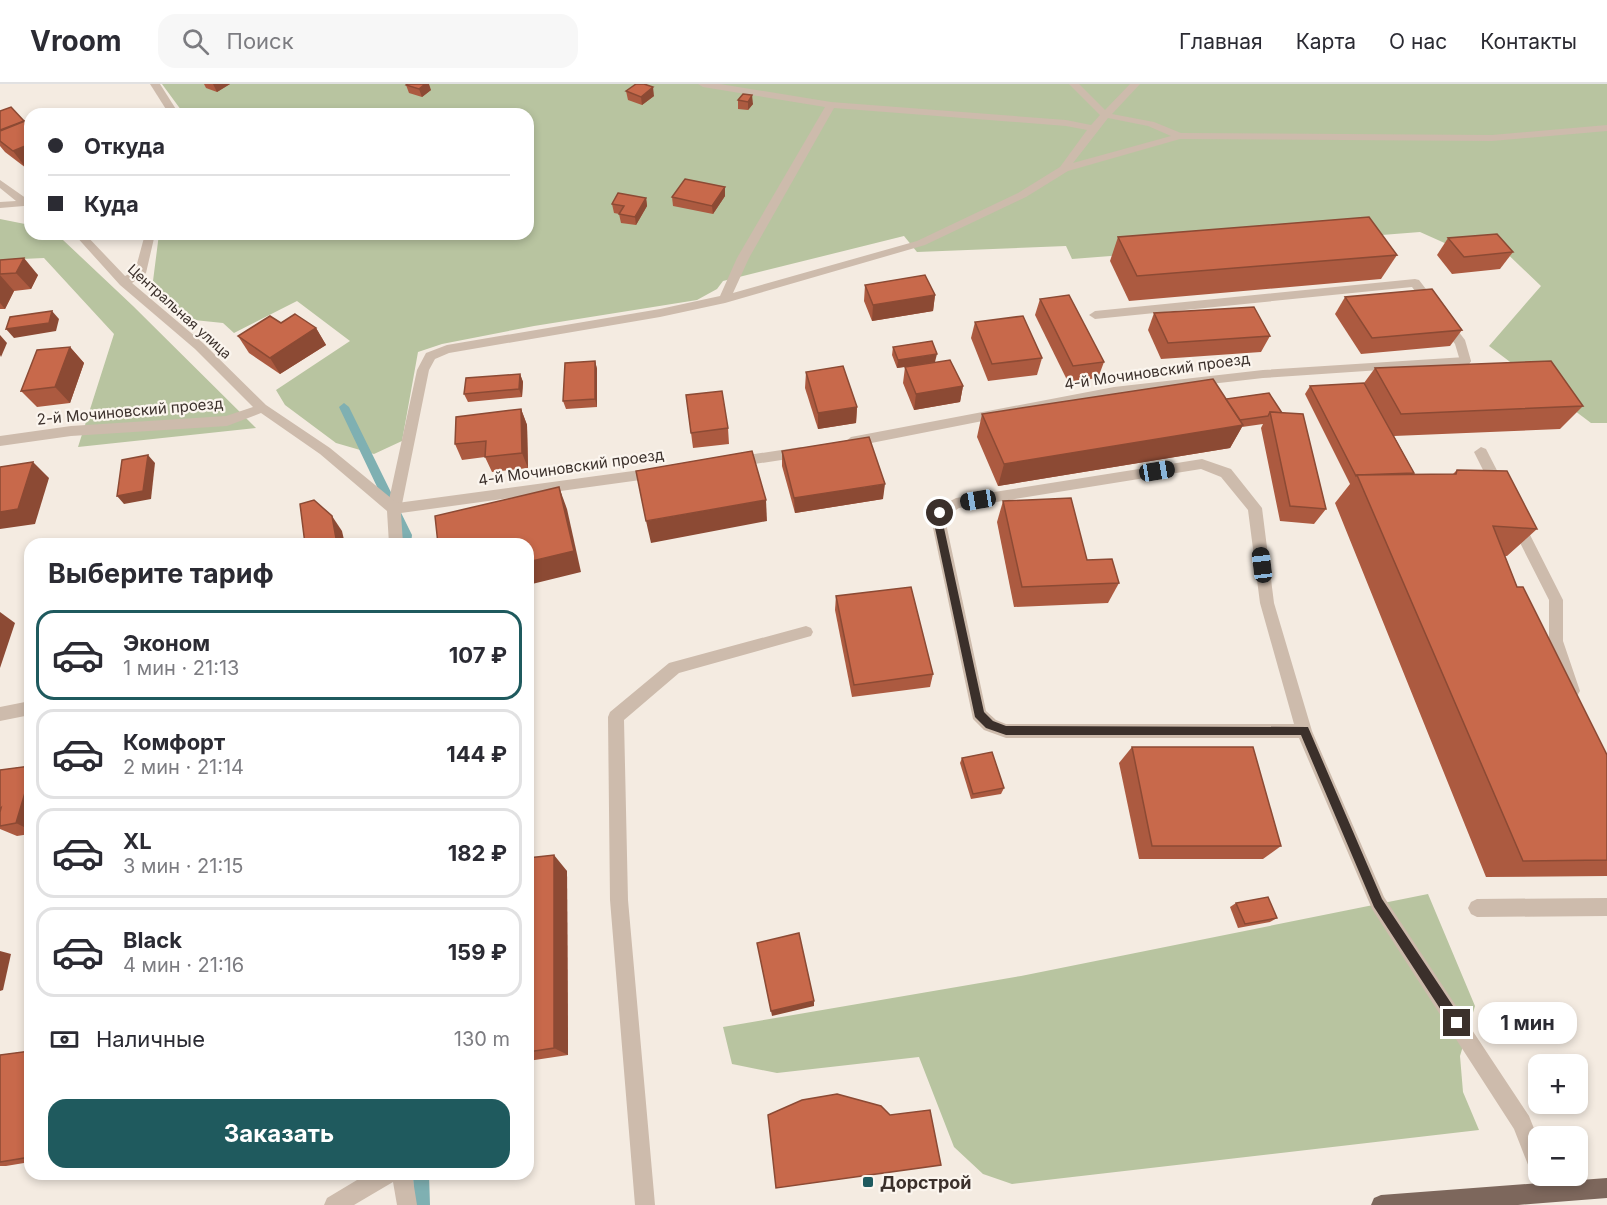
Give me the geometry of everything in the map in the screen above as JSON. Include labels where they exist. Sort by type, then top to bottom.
[{"type":"main road","points":[[1381,1205],[1528,1185]]},
{"type":"main road","points":[[1583,1186],[1607,1188]]},
{"type":"street","points":[[155,84],[170,108]]},
{"type":"street","points":[[703,84],[831,105],[1066,123],[1093,128]]},
{"type":"street","points":[[1074,84],[1105,115],[1151,124],[1180,136]]},
{"type":"street","points":[[1064,169],[1093,128],[1135,84]]},
{"type":"street","points":[[725,298],[762,222],[831,105]]},
{"type":"street","points":[[396,538],[394,509],[423,370],[430,356],[447,349],[660,313],[725,298],[921,243],[1022,195],[1064,169],[1180,136],[1492,138],[1607,128]]},
{"type":"street","points":[[0,183],[24,202]]},
{"type":"street","points":[[0,205],[24,205]]},
{"type":"street","name":"Центральная улица","points":[[86,240],[124,282],[199,346],[262,408],[325,451],[394,509]]},
{"type":"street","points":[[124,282],[140,273],[148,240]]},
{"type":"street","name":"4-й Мочиновский проезд","points":[[833,446],[1114,391],[1263,374],[1465,361],[1461,343],[1415,283],[1095,315]]},
{"type":"street","name":"2-й Мочиновский проезд","points":[[0,441],[71,431],[227,421],[262,408]]},
{"type":"street","points":[[717,464],[810,450]]},
{"type":"street","points":[[1481,452],[1556,600],[1556,642],[1578,707]]},
{"type":"street","points":[[1304,731],[1006,731],[990,724],[979,714],[940,528],[940,513],[956,503],[1202,464],[1226,473],[1255,508],[1267,603],[1304,731],[1378,903],[1522,1122],[1528,1138]]},
{"type":"street","name":"4-й Мочиновский проезд","points":[[394,509],[670,471]]},
{"type":"street","points":[[645,1205],[629,1041],[614,791],[616,717],[674,668],[806,632]]},
{"type":"street","points":[[0,714],[24,709]]},
{"type":"street","points":[[1477,908],[1607,907]]},
{"type":"street","points":[[334,1205],[377,1180]]},
{"type":"street","points":[[403,1180],[407,1205]]},
{"type":"green space","points":[[162,84],[1607,84],[1607,423],[1591,423],[1489,346],[1541,286],[1497,244],[1458,249],[1420,232],[1072,259],[1066,246],[917,252],[904,236],[723,281],[717,289],[697,300],[534,326],[442,344],[418,352],[402,441],[374,454],[336,443],[285,405],[276,390],[350,341],[297,301],[234,333],[223,323],[194,320],[157,289],[153,281],[158,240],[534,240],[534,108],[180,108]]},
{"type":"green space","points":[[0,219],[24,224],[24,240],[63,240],[256,428],[78,447],[114,334],[44,258],[0,260]]},
{"type":"green space","points":[[1428,894],[1475,1006],[1460,1056],[1463,1092],[1479,1130],[1012,1184],[983,1174],[954,1147],[919,1057],[777,1073],[732,1064],[723,1027],[1021,976]]},
{"type":"building","points":[[407,84],[425,84],[419,89]]},
{"type":"building","points":[[636,84],[653,87],[641,97],[626,91]]},
{"type":"building","points":[[743,94],[752,95],[748,102],[738,100]]},
{"type":"building","points":[[11,107],[24,121],[0,130],[0,111]]},
{"type":"building","points":[[24,121],[24,146],[13,151],[0,141],[0,131]]},
{"type":"building","points":[[685,179],[725,187],[712,206],[672,197]]},
{"type":"building","points":[[618,193],[646,198],[635,217],[619,214],[624,206],[612,204]]},
{"type":"building","points":[[1369,217],[1397,255],[1137,276],[1118,237]]},
{"type":"building","points":[[1497,234],[1513,252],[1464,257],[1448,238]]},
{"type":"building","points":[[24,258],[16,273],[0,274],[0,260]]},
{"type":"building","points":[[925,275],[935,295],[873,305],[865,285]]},
{"type":"building","points":[[1432,289],[1462,330],[1372,338],[1345,297]]},
{"type":"building","points":[[1069,295],[1104,362],[1073,366],[1040,299]]},
{"type":"building","points":[[1254,307],[1270,336],[1168,343],[1154,313]]},
{"type":"building","points":[[52,311],[49,323],[6,329],[10,317]]},
{"type":"building","points":[[295,314],[316,328],[270,358],[238,336],[270,316],[281,323]]},
{"type":"building","points":[[1023,316],[1042,358],[992,364],[975,322]]},
{"type":"building","points":[[932,341],[937,354],[898,360],[893,347]]},
{"type":"building","points":[[70,347],[55,387],[21,391],[37,350]]},
{"type":"building","points":[[950,360],[963,386],[916,394],[905,367]]},
{"type":"building","points":[[595,361],[595,399],[563,401],[565,363]]},
{"type":"building","points":[[1551,361],[1583,406],[1401,414],[1375,368]]},
{"type":"building","points":[[843,366],[857,407],[818,413],[806,372]]},
{"type":"building","points":[[520,374],[519,389],[464,394],[466,378]]},
{"type":"building","points":[[1213,379],[1243,425],[1004,464],[982,414]]},
{"type":"building","points":[[1364,383],[1414,473],[1356,476],[1310,386]]},
{"type":"building","points":[[722,391],[728,428],[691,433],[686,395]]},
{"type":"building","points":[[1269,393],[1282,413],[1270,412],[1268,416],[1240,420],[1226,399]]},
{"type":"building","points":[[521,409],[522,453],[485,457],[486,441],[455,444],[456,417]]},
{"type":"building","points":[[1270,412],[1303,414],[1326,509],[1290,506]]},
{"type":"building","points":[[869,437],[885,484],[794,498],[782,451]]},
{"type":"building","points":[[752,451],[766,500],[646,521],[636,471]]},
{"type":"building","points":[[148,455],[143,491],[117,496],[122,460]]},
{"type":"building","points":[[33,462],[18,509],[0,512],[0,467]]},
{"type":"building","points":[[1457,470],[1507,471],[1537,529],[1493,526],[1517,587],[1523,587],[1607,755],[1607,860],[1523,861],[1357,475],[1456,474]]},
{"type":"building","points":[[559,487],[574,551],[534,561],[534,538],[437,538],[435,516]]},
{"type":"building","points":[[1071,498],[1087,560],[1112,559],[1119,583],[1022,587],[1003,501]]},
{"type":"building","points":[[314,500],[332,516],[336,538],[304,538],[300,504]]},
{"type":"building","points":[[911,587],[933,674],[854,685],[836,596]]},
{"type":"building","points":[[1132,747],[1253,747],[1281,846],[1152,846]]},
{"type":"building","points":[[992,752],[1004,788],[973,794],[962,758]]},
{"type":"building","points":[[24,767],[24,796],[16,823],[0,826],[1,808],[0,770]]},
{"type":"building","points":[[554,855],[554,1048],[534,1051],[534,857]]},
{"type":"building","points":[[1268,897],[1277,918],[1245,924],[1236,903]]},
{"type":"building","points":[[799,933],[814,1001],[771,1011],[757,943]]},
{"type":"building","points":[[24,1052],[24,1158],[0,1162],[0,1055]]},
{"type":"building","points":[[837,1094],[881,1106],[890,1115],[930,1110],[941,1165],[776,1188],[768,1115],[802,1100]]},
{"type":"waterway","points":[[344,407],[406,538]]},
{"type":"waterway","points":[[421,1180],[422,1205]]},
{"type":"place","name":"Дорстрой","points":[[868,1182]]},
{"type":"route","points":[[940,513],[940,528],[979,714],[990,724],[1006,731],[1304,731],[1378,903],[1457,1023]]}]
